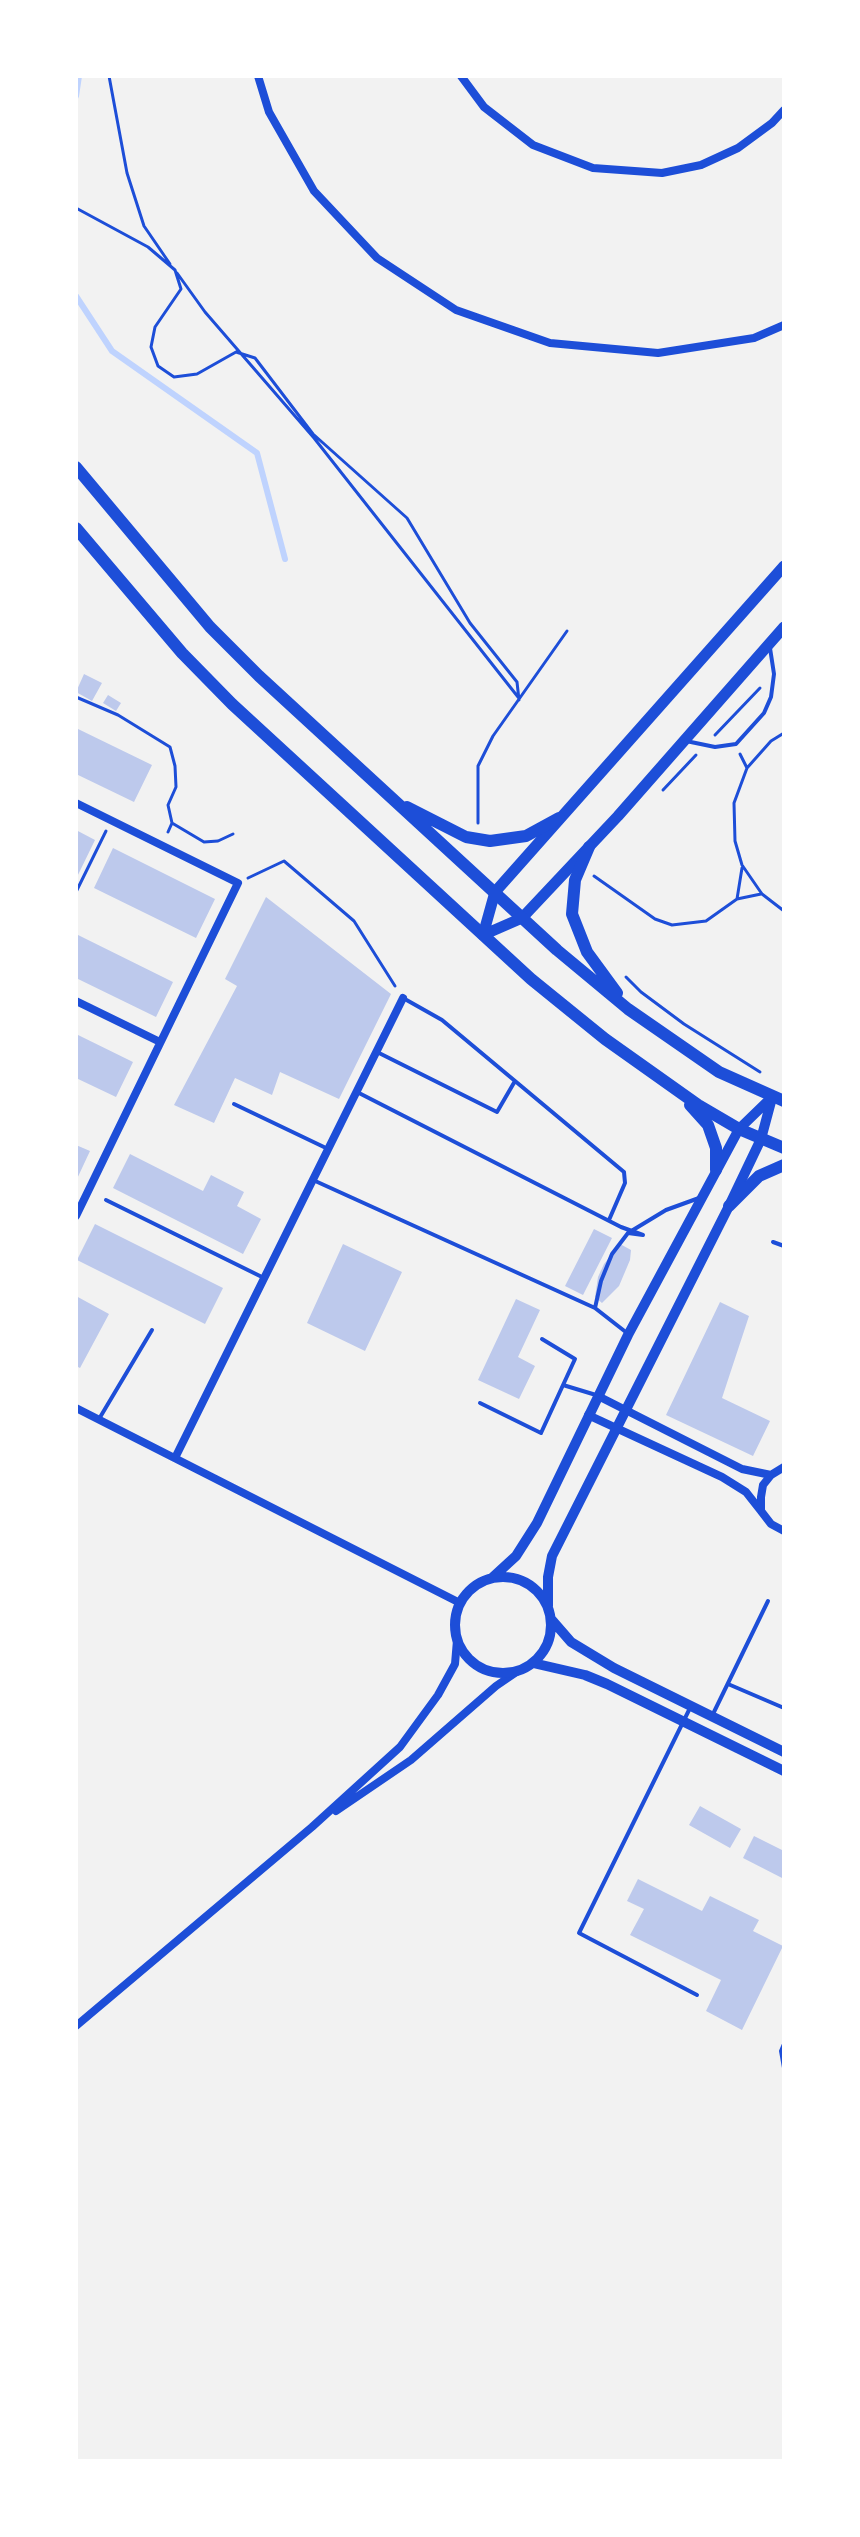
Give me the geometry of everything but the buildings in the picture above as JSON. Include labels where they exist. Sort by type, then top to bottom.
[{"type":"highway","points":[[76,467],[210,627],[325,740],[522,918],[628,1009],[719,1072],[778,1099]]},
{"type":"highway","points":[[76,528],[182,653],[232,704],[483,935],[605,1039],[677,1090],[739,1129],[784,1148]]},
{"type":"highway","points":[[392,799],[466,837],[478,839],[508,840],[526,836],[559,818]]},
{"type":"highway","points":[[589,847],[575,880],[572,914],[587,952],[628,1009]]},
{"type":"highway","points":[[677,1090],[708,1125],[716,1148],[716,1170]]},
{"type":"highway","points":[[729,1206],[759,1176],[784,1165]]},
{"type":"main road","points":[[483,935],[495,892],[784,566]]},
{"type":"main road","points":[[483,935],[522,918],[784,627]]},
{"type":"street","points":[[258,76],[269,112],[314,191],[377,258],[456,310],[550,343],[658,353],[754,338],[784,325]]},
{"type":"street","points":[[461,76],[484,107],[533,145],[593,168],[662,173],[701,165],[738,148],[784,110]]},
{"type":"street","points":[[76,803],[238,883],[76,1216]]},
{"type":"street","points":[[175,1458],[403,998]]},
{"type":"street","points":[[76,1001],[160,1042]]},
{"type":"street","points":[[76,2026],[312,1827],[400,1747],[438,1695],[455,1664],[456,1618],[460,1603],[476,1585],[492,1578],[516,1556],[537,1523],[628,1335],[739,1129],[778,1099]]},
{"type":"street","points":[[312,1827],[411,1760],[496,1686],[533,1663],[549,1640],[548,1577],[552,1556],[729,1206],[778,1099]]},
{"type":"street","points":[[598,1396],[742,1469],[771,1475]]},
{"type":"street","points":[[76,1408],[460,1603]]},
{"type":"street","points":[[588,1415],[722,1477],[746,1492],[771,1524],[784,1531]]},
{"type":"street","points":[[761,1511],[763,1485],[784,1467]]},
{"type":"street","points":[[492,1578],[516,1579],[525,1583],[533,1587],[548,1606]]},
{"type":"street","points":[[551,1618],[571,1642],[614,1668],[784,1752]]},
{"type":"street","points":[[457,1640],[466,1655],[481,1667],[498,1673],[518,1671]]},
{"type":"street","points":[[533,1663],[585,1675],[784,1771]]},
{"type":"lane","points":[[684,741],[715,747],[736,744],[764,713],[771,697],[774,674],[770,644]]},
{"type":"lane","points":[[403,998],[442,1020],[624,1172],[625,1183],[609,1221]]},
{"type":"lane","points":[[377,1052],[497,1112],[515,1081]]},
{"type":"lane","points":[[357,1092],[609,1221],[643,1235],[628,1233]]},
{"type":"lane","points":[[234,1104],[328,1149]]},
{"type":"lane","points":[[313,1180],[595,1308],[628,1335]]},
{"type":"lane","points":[[595,1308],[612,1254],[628,1233],[666,1210],[701,1197]]},
{"type":"lane","points":[[106,1200],[264,1278]]},
{"type":"lane","points":[[773,1242],[784,1246]]},
{"type":"lane","points":[[99,1419],[152,1330]]},
{"type":"lane","points":[[480,1403],[541,1433],[575,1359],[542,1339]]},
{"type":"lane","points":[[563,1385],[598,1396]]},
{"type":"lane","points":[[712,1716],[768,1601]]},
{"type":"lane","points":[[728,1684],[784,1708]]},
{"type":"lane","points":[[691,1706],[579,1933],[697,1995]]},
{"type":"lane","points":[[784,2044],[781,2051],[784,2068]]},
{"type":"path","points":[[109,76],[127,173],[144,226],[205,312],[314,438],[519,700]]},
{"type":"path","points":[[76,208],[148,247],[175,270],[181,289],[155,327],[151,347],[158,366],[174,377],[197,374],[236,352],[255,358],[313,434],[407,518],[470,623],[517,682],[519,700]]},
{"type":"path","points":[[478,839],[478,766],[493,736],[567,631]]},
{"type":"path","points":[[661,792],[774,674]]},
{"type":"path","points":[[76,697],[118,715],[170,747],[176,787],[168,805],[172,823],[163,846]]},
{"type":"path","points":[[784,733],[771,741],[747,768],[734,803],[735,841],[742,865],[762,894],[784,911]]},
{"type":"path","points":[[736,744],[747,768]]},
{"type":"path","points":[[76,892],[111,820]]},
{"type":"path","points":[[172,823],[204,842],[218,841],[233,834]]},
{"type":"path","points":[[238,883],[284,861],[354,921],[403,998]]},
{"type":"path","points":[[737,899],[742,865]]},
{"type":"path","points":[[588,881],[591,873],[655,919],[672,925],[706,921],[737,899],[762,894]]},
{"type":"path","points":[[623,975],[684,1024],[770,1078]]},
{"type":"waterway","points":[[76,96],[79,76]]},
{"type":"waterway","points":[[76,296],[112,351],[257,453],[285,559]]}]
